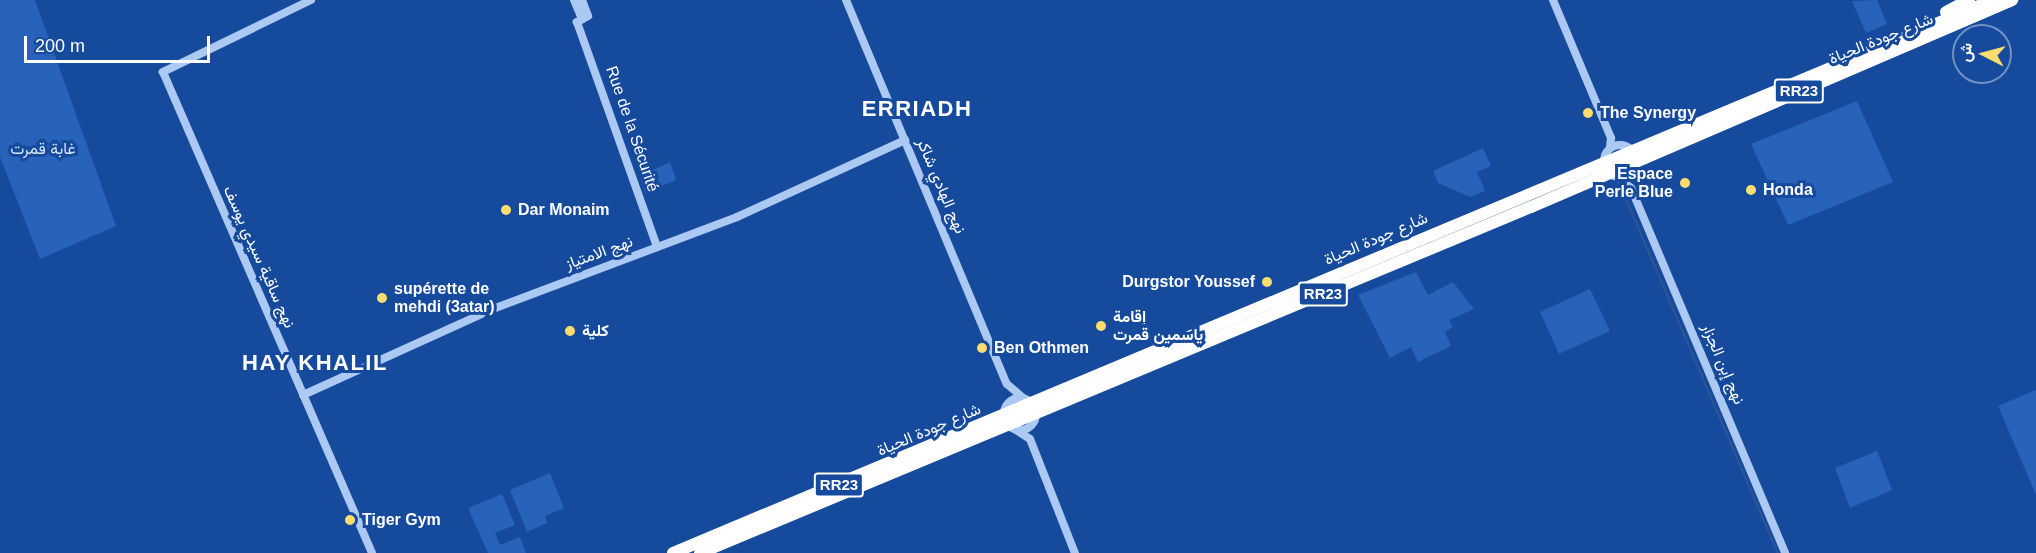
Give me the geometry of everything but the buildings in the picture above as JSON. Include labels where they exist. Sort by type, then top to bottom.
[{"type":"highway","points":[[1862,52],[1970,0]]},
{"type":"highway","name":"شارع جودة الحياة","points":[[1611,171],[1625,148],[1993,0]]},
{"type":"highway","name":"شارع جودة الحياة","points":[[674,553],[1008,419],[1611,171],[1635,166],[2012,0]]},
{"type":"highway","points":[[1965,22],[2023,0]]},
{"type":"highway","name":"شارع جودة الحياة","points":[[700,553],[1008,419]]},
{"type":"street","name":"نهج ساقية سيدي يوسف","points":[[311,0],[163,72],[372,553]]},
{"type":"street","name":"Rue de la Sécurité","points":[[574,0],[657,247]]},
{"type":"street","name":"Rue de la Sécurité","points":[[582,0],[582,19]]},
{"type":"street","name":"نهج الهادي شاكر","points":[[846,0],[1007,384]]},
{"type":"street","points":[[1553,0],[1611,138],[1611,171],[1631,188]]},
{"type":"street","points":[[1611,138],[1625,148],[1635,166],[1631,188]]},
{"type":"street","name":"نهج الامتياز","points":[[303,395],[490,309],[777,200],[905,140]]},
{"type":"street","points":[[1610,148],[1625,148]]},
{"type":"street","name":"نهج إبن الجزار","points":[[1631,188],[1785,553]]},
{"type":"street","points":[[1007,384],[1032,409],[1030,439],[1075,553]]},
{"type":"street","points":[[1007,384],[1008,419],[1030,439]]},
{"type":"street","points":[[1008,419],[1026,429],[1032,409]]},
{"type":"green space","name":"غابة قمرت","points":[[0,0],[35,0],[116,226],[40,259],[0,157]]},
{"type":"green space","points":[[1877,0],[1887,24],[1866,33],[1852,1]]},
{"type":"green space","points":[[1857,101],[1893,182],[1788,225],[1751,144]]},
{"type":"green space","points":[[1483,148],[1491,166],[1477,172],[1485,191],[1470,197],[1438,183],[1433,171]]},
{"type":"green space","points":[[670,162],[676,180],[645,193],[640,176]]},
{"type":"green space","points":[[1416,272],[1428,295],[1453,282],[1474,309],[1449,320],[1453,327],[1445,332],[1451,346],[1418,362],[1411,347],[1390,358],[1358,295]]},
{"type":"green space","points":[[1590,289],[1610,331],[1559,354],[1540,312]]},
{"type":"green space","points":[[2036,390],[2036,495],[1998,406]]},
{"type":"green space","points":[[1877,451],[1892,490],[1850,508],[1835,468]]},
{"type":"green space","points":[[550,473],[564,508],[545,516],[547,523],[527,532],[510,490]]},
{"type":"green space","points":[[502,494],[515,525],[495,533],[500,545],[520,537],[526,553],[488,553],[468,508]]},
{"type":"waterway","points":[[1622,189],[1778,553]]},
{"type":"place","name":"The Synergy","points":[[1588,113]]},
{"type":"place","name":"Espace Perle Blue","points":[[1685,183]]},
{"type":"place","name":"Honda","points":[[1751,190]]},
{"type":"place","name":"Dar Monaim","points":[[506,210]]},
{"type":"place","name":"Durgstor Youssef","points":[[1267,282]]},
{"type":"place","name":"supérette de mehdi (3atar)","points":[[382,298]]},
{"type":"place","name":"إقامة ياسمين قمرت","points":[[1101,326]]},
{"type":"place","name":"كلية","points":[[570,331]]},
{"type":"place","name":"Ben Othmen","points":[[982,348]]},
{"type":"place","name":"Tiger Gym","points":[[350,520]]},
{"type":"district","name":"ERRIADH","points":[[917,109]]},
{"type":"district","name":"HAY KHALIL","points":[[315,363]]}]
